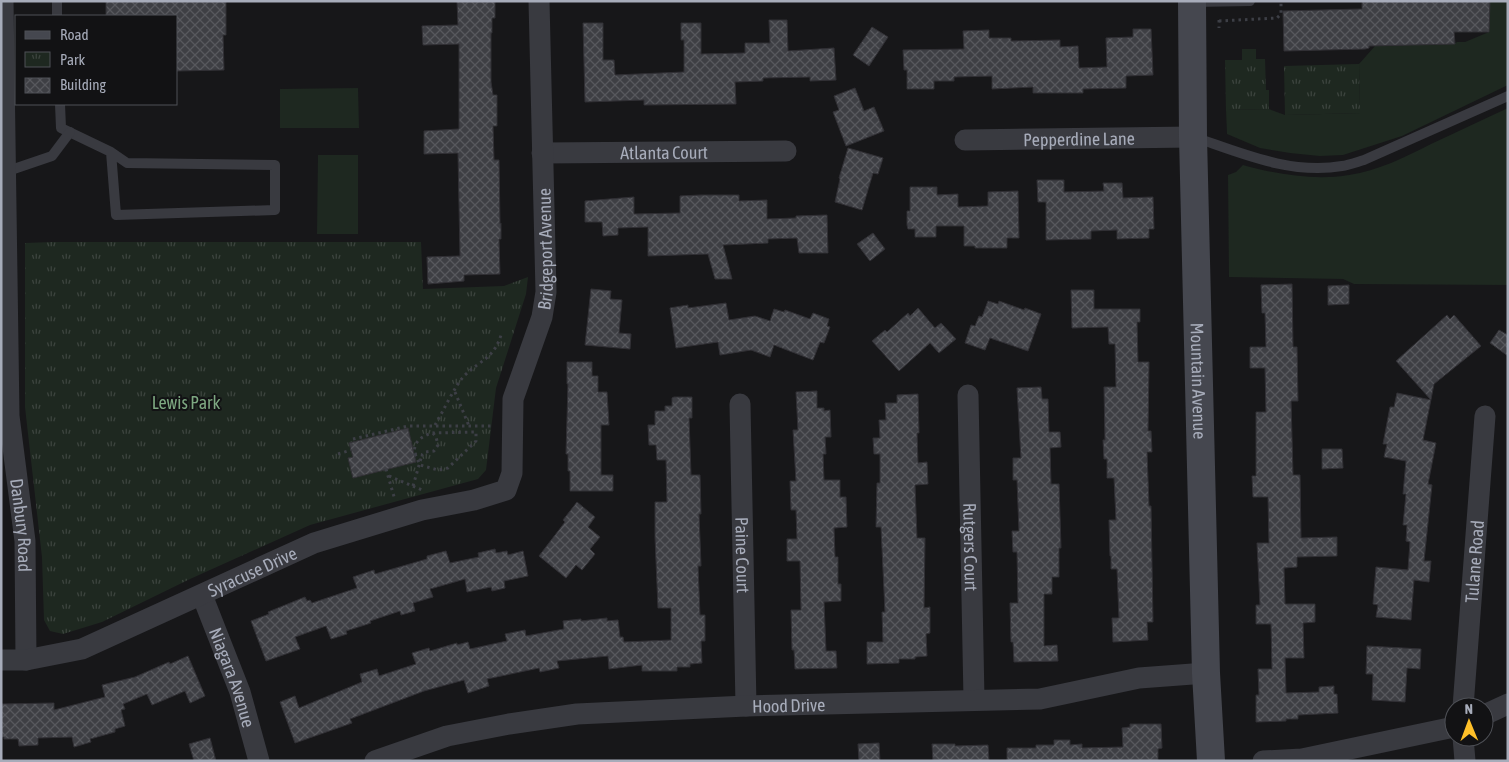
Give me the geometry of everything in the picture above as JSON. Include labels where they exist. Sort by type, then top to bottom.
[{"type":"main road","name":"Mountain Avenue","points":[[1192,2],[1193,136],[1206,672],[1210,761]]},
{"type":"street","name":"Danbury Road","points":[[3,1],[9,416],[26,541],[26,660]]},
{"type":"street","name":"Bridgeport Avenue","points":[[506,490],[512,473],[512,399],[542,317],[546,292],[539,1]]},
{"type":"street","name":"Pepperdine Lane","points":[[965,140],[1193,136]]},
{"type":"street","name":"Atlanta Court","points":[[542,153],[786,151]]},
{"type":"street","name":"Rutgers Court","points":[[968,395],[974,699]]},
{"type":"street","name":"Paine Court","points":[[740,404],[746,706]]},
{"type":"street","name":"Tulane Road","points":[[1464,697],[1485,416]]},
{"type":"street","name":"Syracuse Drive","points":[[1,660],[26,660],[82,649],[314,543],[422,510],[474,500],[506,490]]},
{"type":"street","name":"Niagara Avenue","points":[[202,595],[240,692],[259,761]]},
{"type":"street","name":"Hood Drive","points":[[375,761],[447,736],[577,714],[746,706],[974,699],[1040,699],[1139,678],[1206,672]]},
{"type":"street","points":[[1494,710],[1508,704]]},
{"type":"street","points":[[1263,761],[1302,759],[1444,729]]},
{"type":"street","points":[[1463,747],[1465,761]]},
{"type":"lane","points":[[57,1],[57,15]]},
{"type":"lane","points":[[1192,2],[1250,1]]},
{"type":"lane","points":[[1193,136],[1256,158],[1284,164],[1315,168],[1341,166],[1364,160],[1508,96]]},
{"type":"lane","points":[[60,105],[61,128],[111,152],[127,163],[275,165],[275,210],[116,215],[111,152]]},
{"type":"lane","points":[[5,172],[52,156],[70,132]]},
{"type":"path","points":[[1219,20],[1278,18],[1281,14],[1280,1]]},
{"type":"path","points":[[435,426],[464,376],[487,359],[499,342],[502,332]]},
{"type":"path","points":[[455,392],[469,426]]},
{"type":"path","points":[[353,439],[408,426],[512,426]]},
{"type":"path","points":[[476,432],[476,441],[448,468],[438,470],[420,465],[414,448],[424,435],[476,432]]},
{"type":"path","points":[[415,454],[422,455],[425,452],[434,451],[438,445],[433,433]]},
{"type":"path","points":[[338,454],[351,450]]},
{"type":"path","points":[[413,486],[422,455]]},
{"type":"path","points":[[386,469],[399,517]]},
{"type":"path","points":[[388,476],[428,492]]},
{"type":"green space","points":[[1490,1],[1508,1],[1508,85],[1402,136],[1343,155],[1320,156],[1260,148],[1227,134],[1226,110],[1269,109],[1285,115],[1360,113],[1359,64],[1375,46],[1454,44],[1465,42],[1489,32]]},
{"type":"green space","points":[[1242,49],[1256,49],[1256,59],[1265,59],[1266,90],[1269,90],[1269,109],[1226,110],[1225,60],[1242,60]]},
{"type":"green space","points":[[1359,64],[1360,113],[1285,115],[1284,66]]},
{"type":"green space","points":[[358,88],[359,128],[280,128],[280,89]]},
{"type":"green space","points":[[1508,108],[1508,285],[1354,284],[1343,279],[1229,277],[1228,175],[1236,172],[1243,165],[1282,174],[1309,177],[1336,177],[1360,173],[1381,167]]},
{"type":"green space","points":[[318,155],[358,155],[358,234],[317,234]]},
{"type":"green space","name":"Lewis Park","points":[[421,242],[423,289],[504,286],[528,277],[526,294],[496,388],[486,470],[478,479],[310,525],[190,579],[102,622],[63,634],[50,631],[44,620],[42,557],[25,407],[25,243]]},
{"type":"building","points":[[106,1],[226,1],[226,35],[223,35],[224,70],[178,71],[178,15],[106,15]]},
{"type":"building","points":[[457,1],[495,1],[495,18],[492,18],[491,33],[491,82],[493,95],[497,95],[497,126],[493,126],[494,160],[499,160],[500,274],[464,275],[464,281],[428,284],[427,257],[460,256],[458,153],[424,154],[424,131],[459,129],[459,44],[423,45],[422,26],[458,25]]},
{"type":"building","points":[[1362,1],[1490,1],[1489,32],[1454,32],[1455,44],[1369,46],[1369,48],[1365,49],[1284,51],[1283,11],[1362,9]]},
{"type":"building","points":[[769,20],[787,20],[788,51],[834,48],[836,80],[810,81],[810,77],[763,78],[763,81],[735,82],[736,104],[644,105],[644,100],[585,102],[583,23],[603,23],[603,60],[614,60],[615,75],[684,72],[684,40],[681,40],[681,23],[701,23],[701,54],[745,53],[745,43],[770,43]]},
{"type":"building","points":[[872,27],[888,37],[869,66],[853,55]]},
{"type":"building","points":[[1133,29],[1151,29],[1153,75],[1126,76],[1126,88],[1083,89],[1083,93],[1033,93],[1033,87],[992,89],[992,76],[954,77],[954,81],[934,81],[934,89],[907,89],[907,70],[904,70],[903,50],[964,49],[963,31],[989,30],[989,38],[1011,38],[1011,41],[1060,40],[1060,47],[1078,46],[1079,68],[1107,67],[1106,38],[1133,37]]},
{"type":"building","points":[[855,88],[864,111],[874,107],[884,131],[846,146],[833,112],[839,110],[834,96]]},
{"type":"building","points":[[848,148],[883,158],[878,174],[873,173],[862,210],[835,202],[839,178]]},
{"type":"building","points":[[1037,180],[1064,180],[1064,192],[1104,191],[1103,183],[1122,183],[1123,198],[1153,197],[1154,229],[1149,229],[1149,238],[1117,239],[1117,230],[1091,231],[1091,239],[1046,240],[1046,202],[1038,202]]},
{"type":"building","points":[[910,187],[937,187],[937,195],[958,194],[958,207],[988,206],[988,192],[1018,191],[1019,238],[1007,238],[1007,248],[964,246],[964,226],[936,226],[936,237],[915,237],[915,229],[908,229],[907,225],[907,211],[910,211]]},
{"type":"building","points":[[739,195],[739,201],[767,200],[767,219],[827,215],[828,253],[799,253],[797,238],[768,239],[768,243],[723,245],[732,279],[715,279],[708,254],[648,256],[648,227],[618,228],[618,235],[603,236],[602,222],[585,222],[585,201],[634,197],[634,214],[680,213],[680,196]]},
{"type":"building","points":[[873,233],[885,249],[870,261],[857,244]]},
{"type":"building","points":[[1292,284],[1293,347],[1297,347],[1298,401],[1291,401],[1293,475],[1300,475],[1301,538],[1337,537],[1337,556],[1297,557],[1297,567],[1284,568],[1285,604],[1315,604],[1315,622],[1303,623],[1304,658],[1285,658],[1286,693],[1319,692],[1319,687],[1334,686],[1334,694],[1337,694],[1338,713],[1298,715],[1298,719],[1286,719],[1286,721],[1256,722],[1256,695],[1259,695],[1258,669],[1272,669],[1271,624],[1256,624],[1256,605],[1260,605],[1257,543],[1269,543],[1268,497],[1253,497],[1252,476],[1256,476],[1256,412],[1266,412],[1265,368],[1250,368],[1250,347],[1266,347],[1265,313],[1262,313],[1261,285]]},
{"type":"building","points":[[1349,285],[1349,304],[1328,305],[1328,286]]},
{"type":"building","points":[[591,289],[611,291],[610,299],[622,300],[619,333],[631,334],[630,349],[585,345]]},
{"type":"building","points":[[1071,290],[1094,290],[1094,309],[1140,309],[1140,322],[1137,322],[1138,362],[1149,362],[1148,431],[1151,431],[1152,452],[1147,452],[1149,506],[1151,506],[1153,622],[1147,622],[1148,640],[1113,642],[1112,618],[1119,618],[1117,569],[1111,569],[1110,556],[1109,520],[1116,520],[1114,478],[1107,478],[1107,459],[1104,459],[1103,440],[1105,440],[1104,387],[1116,387],[1115,344],[1109,344],[1108,327],[1072,328]]},
{"type":"building","points":[[988,301],[998,304],[999,301],[1041,314],[1028,351],[990,338],[985,350],[965,343],[971,325],[975,326],[979,316],[982,317]]},
{"type":"building","points":[[726,303],[729,320],[755,316],[770,321],[774,309],[784,312],[785,310],[810,319],[813,313],[829,319],[827,326],[830,327],[824,343],[820,342],[813,360],[774,345],[770,357],[751,350],[720,355],[718,342],[676,348],[670,308],[688,305],[688,308]]},
{"type":"building","points":[[918,308],[935,328],[941,323],[956,339],[939,353],[930,343],[899,371],[872,341],[885,330],[887,332],[908,313],[910,316]]},
{"type":"building","points":[[1447,315],[1450,319],[1454,315],[1481,346],[1434,384],[1431,400],[1396,361]]},
{"type":"building","points":[[1499,330],[1508,335],[1508,356],[1490,343]]},
{"type":"building","points":[[567,362],[592,362],[592,376],[598,376],[598,392],[607,392],[609,425],[601,425],[601,475],[613,475],[613,491],[570,491],[570,471],[568,471],[568,454],[566,454]]},
{"type":"building","points":[[1041,387],[1042,399],[1048,399],[1049,432],[1060,432],[1061,447],[1050,448],[1051,484],[1059,484],[1061,548],[1059,548],[1059,577],[1052,577],[1052,594],[1044,594],[1044,646],[1057,645],[1058,661],[1014,662],[1013,642],[1011,642],[1010,603],[1018,603],[1017,552],[1013,552],[1012,531],[1019,531],[1017,480],[1013,480],[1013,458],[1021,458],[1017,388]]},
{"type":"building","points":[[817,391],[817,408],[824,408],[824,411],[830,410],[831,437],[825,437],[826,454],[823,454],[824,480],[840,480],[840,497],[846,497],[847,527],[834,528],[835,557],[838,557],[838,584],[841,584],[841,601],[824,602],[826,651],[836,651],[837,668],[795,669],[794,650],[792,650],[791,610],[801,610],[800,561],[787,561],[787,539],[797,539],[796,510],[791,510],[790,481],[796,481],[793,430],[798,430],[796,392]]},
{"type":"building","points":[[1397,393],[1431,400],[1423,440],[1436,443],[1428,484],[1432,485],[1424,561],[1431,561],[1429,582],[1414,580],[1411,620],[1376,617],[1378,605],[1373,604],[1376,567],[1408,570],[1410,542],[1406,541],[1407,525],[1403,525],[1406,494],[1403,494],[1406,461],[1384,457],[1387,444],[1383,444],[1390,407],[1394,407]]},
{"type":"building","points":[[918,394],[918,463],[927,462],[928,484],[915,485],[917,538],[925,538],[924,608],[930,607],[930,633],[926,634],[927,656],[915,657],[915,659],[899,659],[899,663],[867,664],[867,642],[883,642],[882,612],[885,612],[881,527],[876,527],[877,483],[880,483],[880,454],[874,454],[873,438],[880,438],[879,420],[886,420],[885,403],[897,403],[897,395]]},
{"type":"building","points":[[692,397],[692,418],[689,418],[691,475],[700,475],[701,566],[698,566],[700,615],[705,615],[705,641],[701,641],[702,663],[690,664],[690,667],[677,667],[677,671],[642,671],[642,665],[609,669],[608,656],[557,661],[559,668],[540,672],[539,668],[487,679],[489,686],[468,693],[464,680],[424,691],[350,719],[352,723],[295,743],[280,702],[295,696],[299,708],[362,682],[360,674],[377,669],[379,676],[416,664],[412,653],[429,648],[430,651],[457,643],[457,645],[468,642],[470,649],[507,641],[505,634],[525,630],[526,636],[564,629],[563,621],[607,618],[607,621],[618,620],[620,637],[623,637],[624,642],[671,640],[671,608],[658,608],[655,537],[655,502],[667,502],[666,460],[657,460],[656,445],[649,445],[648,425],[655,425],[655,411],[665,411],[665,406],[672,406],[672,398]]},
{"type":"building","points":[[408,428],[416,462],[353,478],[348,458],[353,457],[349,443]]},
{"type":"building","points":[[1322,449],[1342,449],[1343,468],[1322,469]]},
{"type":"building","points":[[577,502],[595,517],[588,527],[600,537],[590,549],[595,554],[582,570],[576,565],[566,578],[539,556],[565,522],[563,520]]},
{"type":"building","points":[[495,549],[496,553],[507,551],[508,555],[523,551],[528,576],[504,581],[505,588],[492,591],[491,587],[467,592],[465,579],[430,589],[433,597],[413,603],[415,611],[401,615],[400,611],[370,621],[371,623],[346,631],[347,634],[331,639],[326,626],[295,637],[300,649],[266,661],[251,621],[269,614],[268,612],[305,597],[307,601],[310,600],[312,603],[357,588],[353,577],[374,570],[375,574],[427,559],[427,556],[446,551],[450,563],[479,557],[478,553]]},
{"type":"building","points":[[1367,646],[1421,649],[1420,669],[1407,668],[1405,702],[1372,700],[1373,674],[1366,674]]},
{"type":"building","points":[[188,656],[205,696],[190,703],[185,691],[152,705],[147,694],[123,704],[125,709],[121,710],[125,726],[115,729],[115,732],[90,739],[91,742],[74,747],[72,737],[38,738],[38,745],[19,746],[18,739],[4,739],[4,737],[1,737],[1,704],[54,703],[54,710],[105,697],[102,685],[135,677]]},
{"type":"building","points":[[1130,724],[1161,724],[1162,748],[1158,749],[1158,761],[1007,761],[1007,748],[1036,748],[1036,745],[1054,745],[1054,740],[1070,740],[1070,745],[1082,744],[1082,748],[1123,747],[1122,728],[1130,727]]},
{"type":"building","points":[[210,738],[216,761],[194,761],[189,744]]},
{"type":"building","points":[[879,743],[880,761],[859,761],[858,744]]},
{"type":"building","points":[[932,744],[955,744],[955,746],[988,745],[989,761],[933,761]]}]
